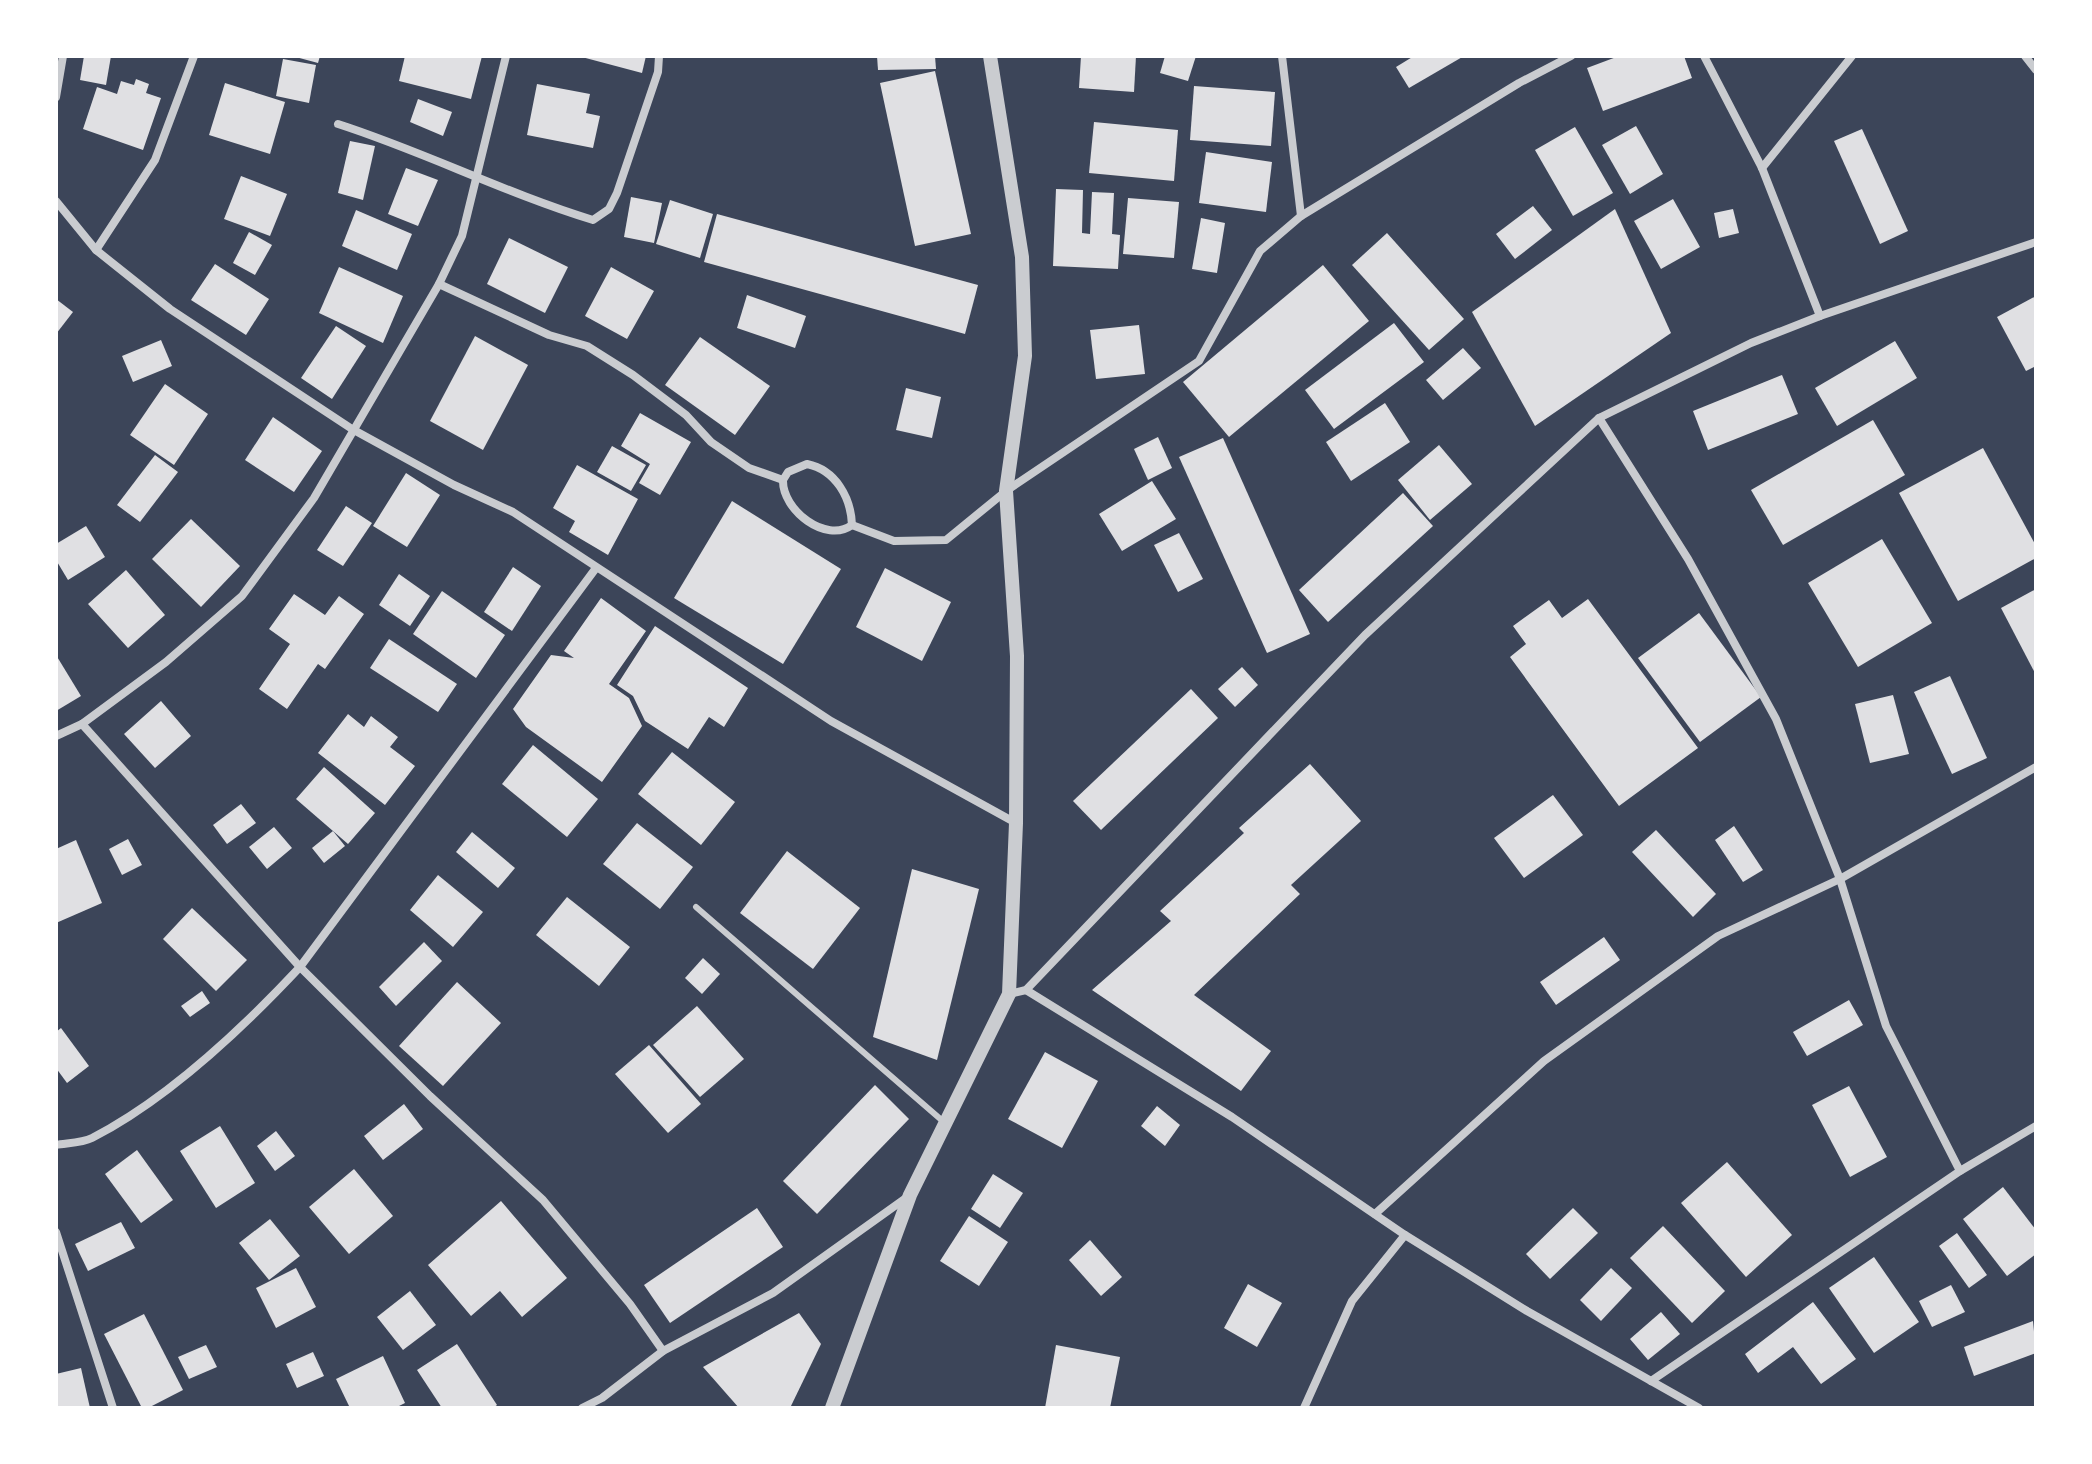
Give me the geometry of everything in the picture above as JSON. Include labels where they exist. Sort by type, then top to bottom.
[{"type":"street","points":[[56,97],[63,56]]},
{"type":"street","points":[[96,250],[155,160],[194,56]]},
{"type":"street","points":[[56,736],[82,724],[166,662],[242,596],[314,498],[439,284],[462,236],[506,56]]},
{"type":"street","points":[[338,124],[478,177],[524,199],[593,220],[609,209],[658,72],[659,56]]},
{"type":"street","points":[[832,1408],[910,1195],[1009,994],[1016,823],[1017,656],[1006,491],[1025,356],[1022,271],[990,56]]},
{"type":"street","points":[[1282,56],[1301,216]]},
{"type":"street","points":[[852,525],[894,541],[946,540],[1006,491],[1199,361],[1260,251],[1301,216],[1519,83],[1571,56]]},
{"type":"street","points":[[1704,56],[1762,168],[1820,316]]},
{"type":"street","points":[[1762,168],[1852,56]]},
{"type":"street","points":[[2025,56],[2036,70]]},
{"type":"street","points":[[56,201],[96,250],[170,309],[352,429],[454,485],[513,512],[831,721],[1016,823]]},
{"type":"street","points":[[1009,994],[1026,990],[1365,635],[1599,418],[1751,343],[1820,316],[2036,242]]},
{"type":"street","points":[[439,284],[549,335],[587,346],[686,415],[711,442],[749,468],[783,480]]},
{"type":"street","points":[[1599,418],[1688,559],[1776,719],[1840,879],[1886,1026],[1960,1171]]},
{"type":"street","points":[[783,480],[797,467],[819,467],[831,475],[849,502],[852,525]]},
{"type":"street","points":[[783,480],[787,500],[804,519],[833,532],[843,532],[852,525]]},
{"type":"street","points":[[56,1145],[90,1139],[161,1092],[253,1018],[300,967],[596,568]]},
{"type":"street","points":[[82,724],[300,967],[430,1096],[543,1200],[630,1304],[663,1351]]},
{"type":"street","points":[[1375,1214],[1544,1061],[1718,936],[1840,879],[2036,767]]},
{"type":"street","points":[[1026,990],[1232,1117],[1405,1235],[1527,1311],[1699,1408]]},
{"type":"street","points":[[1651,1381],[1960,1171],[2036,1126]]},
{"type":"street","points":[[582,1408],[602,1398],[663,1351],[773,1293],[910,1195]]},
{"type":"street","points":[[56,1232],[113,1408]]},
{"type":"street","points":[[1304,1408],[1352,1301],[1405,1235]]},
{"type":"lane","points":[[696,907],[945,1123]]},
{"type":"shaded area","points":[[56,56],[2036,56],[2036,1408],[56,1408]]},
{"type":"building","points":[[84,56],[111,56],[106,85],[80,80]]},
{"type":"building","points":[[292,56],[320,56],[318,63]]},
{"type":"building","points":[[405,56],[482,56],[471,99],[399,81]]},
{"type":"building","points":[[578,56],[646,56],[642,73]]},
{"type":"building","points":[[877,56],[935,56],[936,69],[878,70]]},
{"type":"building","points":[[1081,56],[1136,56],[1134,92],[1079,88]]},
{"type":"building","points":[[1165,56],[1196,56],[1188,81],[1160,73]]},
{"type":"building","points":[[1414,56],[1464,56],[1409,88],[1396,67]]},
{"type":"building","points":[[1619,56],[1684,56],[1692,78],[1603,111],[1587,68]]},
{"type":"building","points":[[283,59],[316,65],[309,103],[276,96]]},
{"type":"building","points":[[935,71],[971,234],[915,246],[880,83]]},
{"type":"building","points":[[136,79],[149,84],[146,93],[161,98],[143,150],[83,129],[97,87],[117,94],[121,81],[134,85]]},
{"type":"building","points":[[225,83],[285,102],[270,154],[209,135]]},
{"type":"building","points":[[537,84],[590,94],[586,113],[600,116],[593,148],[527,135]]},
{"type":"building","points":[[1194,86],[1275,92],[1271,146],[1190,140]]},
{"type":"building","points":[[418,99],[452,112],[443,136],[410,122]]},
{"type":"building","points":[[1094,122],[1178,130],[1174,181],[1089,173]]},
{"type":"building","points":[[1636,126],[1663,174],[1630,194],[1602,145]]},
{"type":"building","points":[[1575,127],[1613,193],[1573,216],[1535,150]]},
{"type":"building","points":[[1862,129],[1908,231],[1880,244],[1834,141]]},
{"type":"building","points":[[350,141],[375,146],[363,200],[338,193]]},
{"type":"building","points":[[1206,152],[1272,162],[1266,212],[1199,203]]},
{"type":"building","points":[[406,168],[438,180],[418,226],[388,214]]},
{"type":"building","points":[[241,176],[287,194],[270,236],[224,219]]},
{"type":"building","points":[[1056,189],[1083,190],[1082,233],[1090,234],[1092,192],[1114,193],[1112,234],[1120,235],[1118,269],[1053,266]]},
{"type":"building","points":[[631,197],[662,203],[654,243],[624,237]]},
{"type":"building","points":[[1128,198],[1179,202],[1174,258],[1123,254]]},
{"type":"building","points":[[1673,199],[1700,247],[1661,269],[1634,221]]},
{"type":"building","points":[[670,200],[713,214],[700,258],[656,244]]},
{"type":"building","points":[[1533,206],[1552,230],[1515,259],[1496,234]]},
{"type":"building","points":[[1615,209],[1671,333],[1535,426],[1472,312]]},
{"type":"building","points":[[1733,209],[1739,233],[1719,238],[1714,213]]},
{"type":"building","points":[[356,210],[412,234],[397,270],[342,246]]},
{"type":"building","points":[[717,214],[978,285],[965,334],[704,262]]},
{"type":"building","points":[[1201,218],[1225,223],[1217,273],[1192,269]]},
{"type":"building","points":[[249,232],[272,245],[255,275],[233,263]]},
{"type":"building","points":[[1387,233],[1464,319],[1429,350],[1352,265]]},
{"type":"building","points":[[509,238],[568,267],[545,313],[487,284]]},
{"type":"building","points":[[215,264],[269,299],[246,335],[191,300]]},
{"type":"building","points":[[1323,265],[1369,321],[1229,437],[1183,382]]},
{"type":"building","points":[[339,267],[403,296],[383,343],[319,313]]},
{"type":"building","points":[[611,267],[654,291],[627,339],[585,316]]},
{"type":"building","points":[[747,295],[806,316],[795,348],[737,328]]},
{"type":"building","points":[[2036,296],[2036,366],[2026,371],[1997,317]]},
{"type":"building","points":[[56,299],[73,312],[56,334]]},
{"type":"building","points":[[1394,323],[1424,362],[1334,429],[1305,390]]},
{"type":"building","points":[[1139,325],[1145,374],[1096,379],[1090,330]]},
{"type":"building","points":[[336,326],[366,346],[332,399],[301,378]]},
{"type":"building","points":[[475,336],[528,365],[483,450],[430,421]]},
{"type":"building","points":[[700,337],[770,386],[735,435],[665,385]]},
{"type":"building","points":[[161,340],[172,366],[133,382],[122,356]]},
{"type":"building","points":[[1895,341],[1917,378],[1837,426],[1815,388]]},
{"type":"building","points":[[1463,348],[1481,368],[1443,400],[1426,380]]},
{"type":"building","points":[[1782,375],[1798,414],[1708,450],[1693,411]]},
{"type":"building","points":[[165,384],[208,414],[174,465],[130,435]]},
{"type":"building","points":[[906,388],[941,397],[932,438],[896,430]]},
{"type":"building","points":[[1385,403],[1410,442],[1351,481],[1326,442]]},
{"type":"building","points":[[640,413],[691,442],[660,495],[639,483],[650,464],[621,446]]},
{"type":"building","points":[[273,417],[322,451],[294,492],[245,460]]},
{"type":"building","points":[[1873,420],[1905,475],[1783,545],[1751,490]]},
{"type":"building","points":[[1158,437],[1172,468],[1148,480],[1134,449]]},
{"type":"building","points":[[1223,438],[1310,634],[1267,653],[1179,457]]},
{"type":"building","points":[[1439,445],[1472,484],[1430,520],[1398,480]]},
{"type":"building","points":[[612,446],[646,465],[631,491],[597,472]]},
{"type":"building","points":[[1983,448],[2036,546],[2036,558],[1958,601],[1899,493]]},
{"type":"building","points":[[155,455],[178,472],[140,522],[117,505]]},
{"type":"building","points":[[577,465],[638,499],[608,555],[569,532],[575,521],[553,508]]},
{"type":"building","points":[[406,473],[440,495],[407,547],[373,526]]},
{"type":"building","points":[[1152,481],[1176,519],[1122,551],[1099,514]]},
{"type":"building","points":[[1403,493],[1433,526],[1328,622],[1299,590]]},
{"type":"building","points":[[732,501],[841,569],[783,664],[674,598]]},
{"type":"building","points":[[346,506],[372,523],[343,566],[317,550]]},
{"type":"building","points":[[191,519],[240,566],[201,607],[152,559]]},
{"type":"building","points":[[86,526],[105,557],[68,580],[56,560],[56,544]]},
{"type":"building","points":[[1179,533],[1203,579],[1178,592],[1154,545]]},
{"type":"building","points":[[1882,539],[1932,623],[1858,667],[1808,583]]},
{"type":"building","points":[[513,567],[541,586],[512,631],[484,612]]},
{"type":"building","points":[[885,568],[951,602],[922,661],[856,627]]},
{"type":"building","points":[[126,570],[165,615],[128,648],[88,604]]},
{"type":"building","points":[[399,574],[430,596],[410,626],[379,605]]},
{"type":"building","points":[[2036,589],[2036,675],[2001,608]]},
{"type":"building","points":[[442,591],[505,635],[476,678],[413,634]]},
{"type":"building","points":[[294,594],[325,615],[339,596],[364,614],[325,669],[318,664],[287,709],[259,689],[290,644],[269,629]]},
{"type":"building","points":[[601,598],[646,631],[609,684],[629,698],[642,726],[602,782],[526,727],[513,709],[551,655],[574,658],[564,651]]},
{"type":"building","points":[[1588,599],[1698,748],[1619,806],[1510,657],[1526,644],[1513,626],[1549,600],[1562,618]]},
{"type":"building","points":[[1699,613],[1761,697],[1700,742],[1638,658]]},
{"type":"building","points":[[655,626],[748,688],[724,727],[709,717],[688,749],[645,721],[633,696],[617,685]]},
{"type":"building","points":[[389,639],[457,684],[438,712],[370,668]]},
{"type":"building","points":[[56,655],[81,696],[56,711]]},
{"type":"building","points":[[1242,667],[1258,685],[1235,707],[1218,689]]},
{"type":"building","points":[[1950,676],[1987,758],[1952,774],[1914,692]]},
{"type":"building","points":[[1191,689],[1218,718],[1101,830],[1073,801]]},
{"type":"building","points":[[1893,695],[1909,754],[1870,763],[1855,704]]},
{"type":"building","points":[[161,701],[191,736],[155,768],[124,734]]},
{"type":"building","points":[[348,714],[364,727],[371,716],[398,737],[390,747],[415,766],[385,805],[318,753]]},
{"type":"building","points":[[533,745],[598,799],[567,837],[502,784]]},
{"type":"building","points":[[672,752],[735,802],[701,845],[638,794]]},
{"type":"building","points":[[1310,764],[1361,821],[1291,885],[1300,894],[1194,995],[1271,1051],[1241,1091],[1092,990],[1171,921],[1160,911],[1244,833],[1239,828]]},
{"type":"building","points":[[324,767],[375,813],[348,844],[296,799]]},
{"type":"building","points":[[1553,795],[1583,835],[1524,878],[1494,838]]},
{"type":"building","points":[[241,804],[256,823],[227,844],[213,825]]},
{"type":"building","points":[[637,823],[693,867],[660,909],[603,864]]},
{"type":"building","points":[[1734,826],[1763,870],[1743,882],[1715,840]]},
{"type":"building","points":[[274,827],[292,848],[267,869],[249,847]]},
{"type":"building","points":[[1656,830],[1716,894],[1693,917],[1632,852]]},
{"type":"building","points":[[333,831],[345,846],[324,863],[312,848]]},
{"type":"building","points":[[472,832],[515,868],[498,888],[456,852]]},
{"type":"building","points":[[128,839],[142,865],[122,875],[109,849]]},
{"type":"building","points":[[76,840],[102,903],[56,923],[56,849]]},
{"type":"building","points":[[787,851],[860,908],[813,969],[740,913]]},
{"type":"building","points":[[912,869],[979,889],[937,1060],[873,1037]]},
{"type":"building","points":[[438,875],[483,912],[453,947],[410,910]]},
{"type":"building","points":[[567,897],[630,947],[599,986],[536,935]]},
{"type":"building","points":[[192,908],[247,960],[216,991],[163,939]]},
{"type":"building","points":[[1604,937],[1620,960],[1556,1005],[1540,982]]},
{"type":"building","points":[[424,942],[442,961],[396,1006],[379,987]]},
{"type":"building","points":[[703,958],[720,974],[702,994],[685,978]]},
{"type":"building","points":[[457,982],[501,1023],[443,1086],[399,1046]]},
{"type":"building","points":[[202,991],[210,1003],[190,1017],[181,1006]]},
{"type":"building","points":[[1849,1000],[1863,1025],[1807,1056],[1793,1032]]},
{"type":"building","points":[[697,1006],[744,1059],[700,1097],[653,1045]]},
{"type":"building","points":[[61,1028],[89,1066],[67,1083],[56,1068],[56,1032]]},
{"type":"building","points":[[649,1045],[701,1104],[668,1133],[615,1074]]},
{"type":"building","points":[[1045,1052],[1098,1081],[1062,1148],[1008,1119]]},
{"type":"building","points":[[875,1085],[909,1119],[817,1214],[783,1181]]},
{"type":"building","points":[[1849,1086],[1887,1157],[1850,1177],[1812,1105]]},
{"type":"building","points":[[404,1104],[423,1129],[383,1160],[364,1136]]},
{"type":"building","points":[[1157,1106],[1180,1125],[1165,1146],[1141,1126]]},
{"type":"building","points":[[220,1126],[255,1183],[216,1208],[180,1151]]},
{"type":"building","points":[[276,1131],[295,1156],[275,1171],[257,1146]]},
{"type":"building","points":[[137,1150],[173,1200],[141,1223],[105,1174]]},
{"type":"building","points":[[1727,1162],[1792,1235],[1746,1277],[1681,1203]]},
{"type":"building","points":[[354,1169],[393,1216],[349,1254],[309,1207]]},
{"type":"building","points":[[993,1174],[1023,1193],[1000,1228],[971,1209]]},
{"type":"building","points":[[2003,1187],[2036,1230],[2036,1254],[2007,1276],[1963,1219]]},
{"type":"building","points":[[501,1201],[567,1278],[522,1317],[500,1291],[471,1316],[428,1265]]},
{"type":"building","points":[[757,1208],[783,1247],[670,1323],[644,1285]]},
{"type":"building","points":[[1573,1208],[1598,1233],[1550,1279],[1526,1254]]},
{"type":"building","points":[[969,1216],[1008,1242],[979,1286],[940,1261]]},
{"type":"building","points":[[270,1219],[300,1256],[269,1280],[239,1243]]},
{"type":"building","points":[[121,1222],[135,1248],[88,1271],[75,1244]]},
{"type":"building","points":[[1663,1226],[1725,1291],[1692,1323],[1630,1258]]},
{"type":"building","points":[[1957,1233],[1987,1275],[1969,1288],[1939,1246]]},
{"type":"building","points":[[1090,1240],[1122,1277],[1101,1296],[1069,1260]]},
{"type":"building","points":[[1874,1257],[1919,1322],[1874,1353],[1829,1288]]},
{"type":"building","points":[[296,1268],[316,1307],[276,1328],[256,1288]]},
{"type":"building","points":[[1611,1268],[1632,1288],[1601,1321],[1580,1300]]},
{"type":"building","points":[[1248,1284],[1282,1303],[1257,1347],[1224,1328]]},
{"type":"building","points":[[1951,1285],[1965,1312],[1932,1327],[1919,1301]]},
{"type":"building","points":[[410,1291],[436,1325],[403,1350],[377,1317]]},
{"type":"building","points":[[1813,1302],[1856,1359],[1821,1384],[1793,1347],[1758,1373],[1745,1354]]},
{"type":"building","points":[[1661,1312],[1680,1334],[1648,1360],[1630,1339]]},
{"type":"building","points":[[799,1313],[821,1344],[790,1408],[739,1408],[703,1367]]},
{"type":"building","points":[[144,1314],[183,1390],[148,1408],[142,1408],[104,1334]]},
{"type":"building","points":[[2033,1321],[2036,1353],[1974,1376],[1964,1347]]},
{"type":"building","points":[[457,1344],[497,1405],[493,1408],[442,1408],[417,1370]]},
{"type":"building","points":[[206,1345],[217,1367],[189,1379],[178,1357]]},
{"type":"building","points":[[1056,1345],[1120,1357],[1110,1408],[1045,1408]]},
{"type":"building","points":[[313,1352],[324,1376],[297,1388],[286,1364]]},
{"type":"building","points":[[383,1356],[405,1403],[395,1408],[350,1408],[336,1379]]},
{"type":"building","points":[[81,1368],[90,1408],[56,1408],[56,1374]]}]
